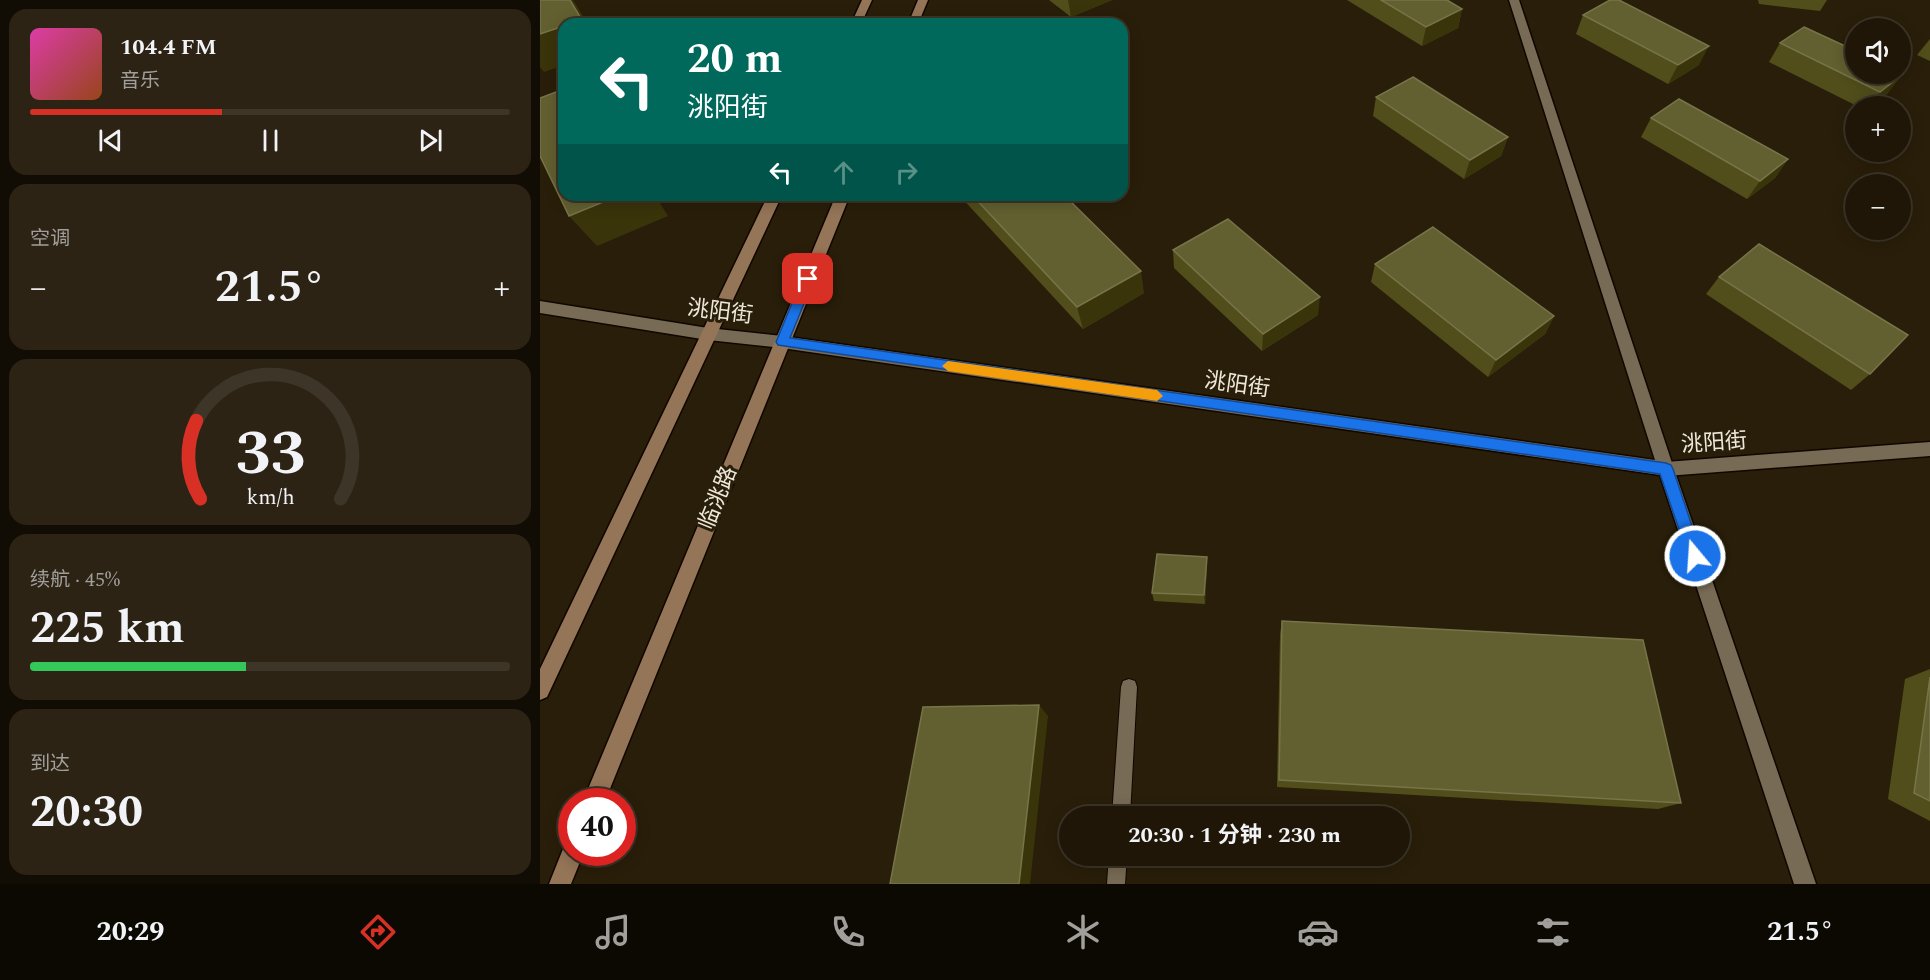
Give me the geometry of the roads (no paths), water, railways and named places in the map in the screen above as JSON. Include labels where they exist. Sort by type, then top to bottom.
[{"type":"main road","points":[[859,18],[867,0]]},
{"type":"main road","points":[[916,18],[923,0]]},
{"type":"main road","points":[[540,690],[771,201]]},
{"type":"main road","name":"临洮路","points":[[599,788],[841,201]]},
{"type":"main road","points":[[560,884],[567,866]]},
{"type":"street","points":[[1514,0],[1666,469],[1805,884]]},
{"type":"street","name":"洮阳街","points":[[540,307],[708,334],[782,342],[1666,469],[1930,450]]},
{"type":"lane","points":[[1122,806],[1130,687]]},
{"type":"lane","points":[[1116,884],[1117,866]]}]
